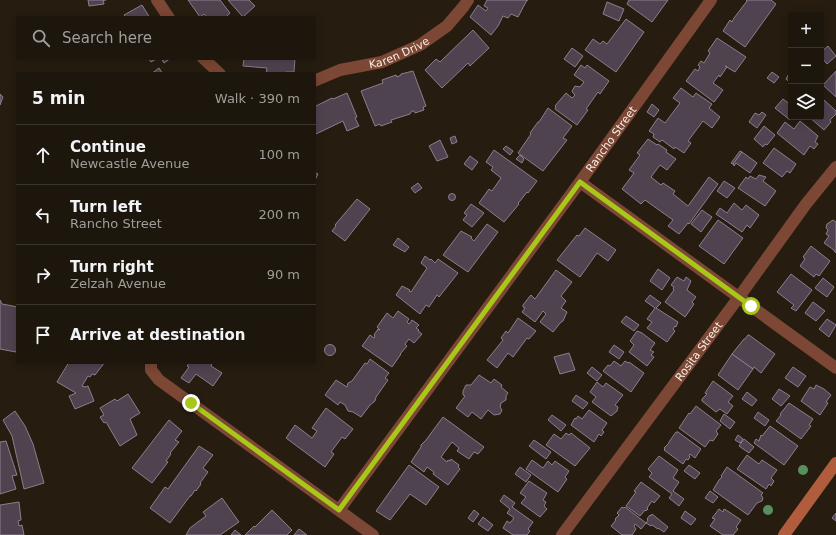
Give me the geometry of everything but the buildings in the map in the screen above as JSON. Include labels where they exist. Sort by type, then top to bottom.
[{"type":"street","points":[[157,0],[168,16]]},
{"type":"street","name":"Karen Drive","points":[[316,80],[340,70],[382,62],[420,45],[447,26],[468,0]]},
{"type":"street","name":"Rancho Street","points":[[339,510],[580,182],[711,0]]},
{"type":"street","points":[[205,60],[218,72]]},
{"type":"street","name":"Rosita Street","points":[[562,535],[739,297],[806,204],[836,167]]},
{"type":"street","points":[[580,182],[836,368]]},
{"type":"street","points":[[151,366],[159,380],[168,387],[373,535]]},
{"type":"street","points":[[784,535],[836,463]]},
{"type":"route","points":[[191,403],[339,510],[580,182],[751,306]]}]
